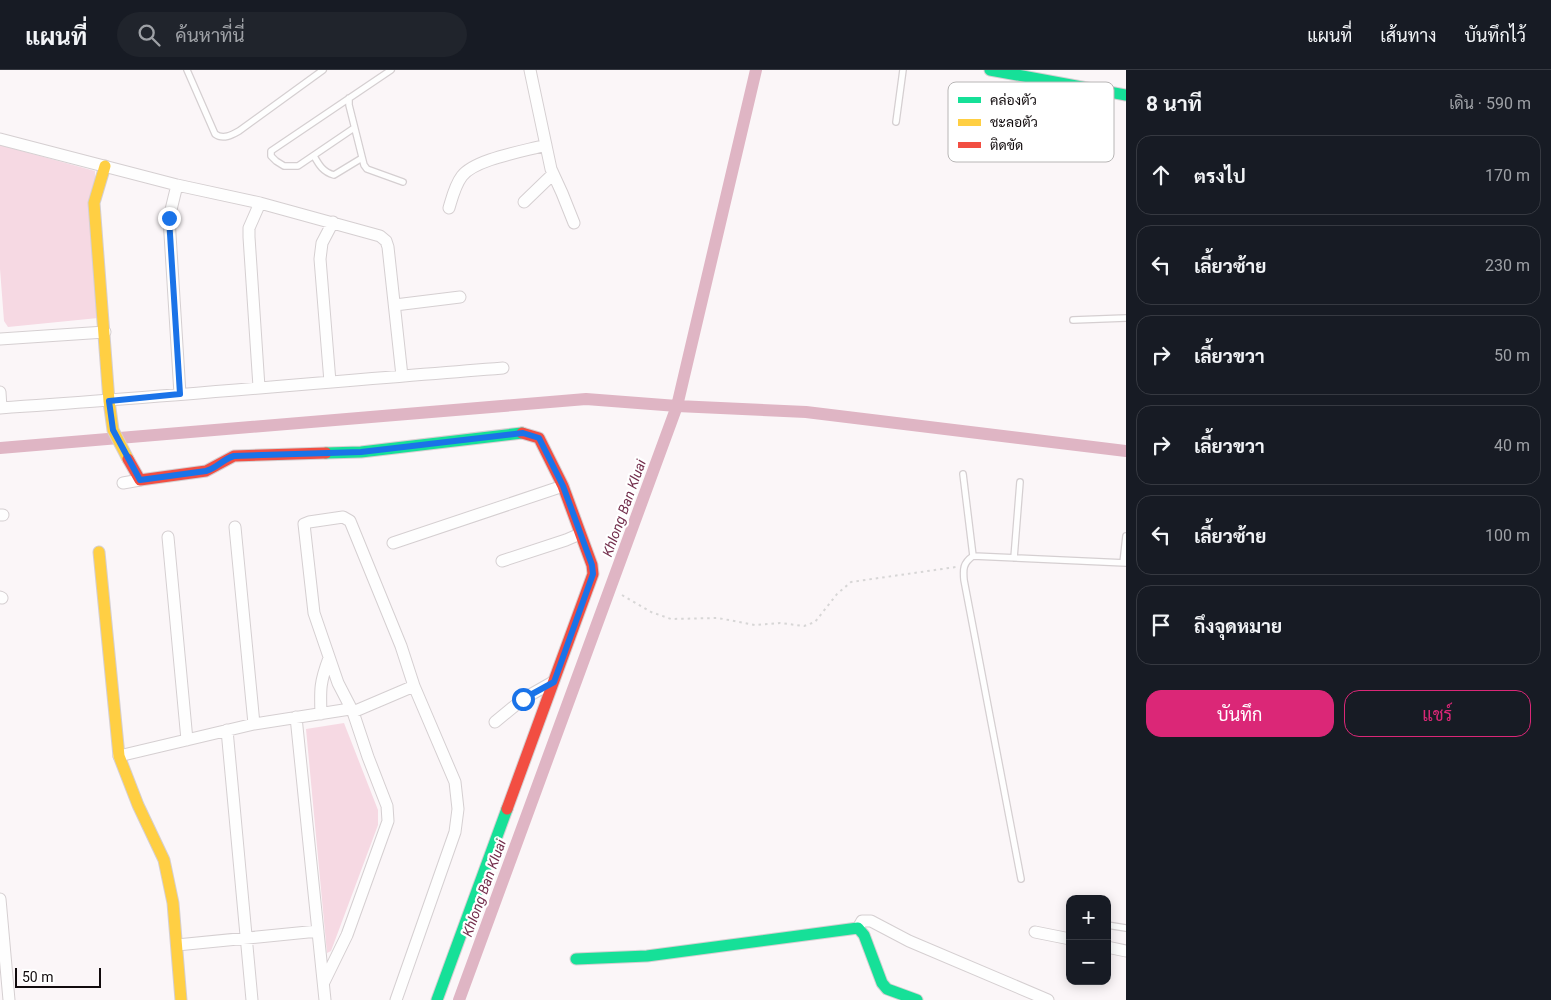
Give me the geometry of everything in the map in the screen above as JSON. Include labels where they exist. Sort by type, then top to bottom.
[{"type":"street","points":[[530,70],[553,174],[574,223]]},
{"type":"street","points":[[990,70],[1058,82]]},
{"type":"street","points":[[0,139],[177,185],[260,203],[380,236],[386,241],[388,247],[402,376]]},
{"type":"street","points":[[449,208],[457,185],[466,171],[486,161],[546,145]]},
{"type":"street","points":[[105,166],[94,202],[109,401],[113,430],[140,480]]},
{"type":"street","points":[[524,202],[553,174]]},
{"type":"street","points":[[177,185],[169,218],[180,394]]},
{"type":"street","points":[[259,387],[248,238],[249,228],[260,203]]},
{"type":"street","points":[[330,382],[320,259],[322,243],[332,222]]},
{"type":"street","points":[[395,305],[460,297]]},
{"type":"street","points":[[0,339],[105,332]]},
{"type":"street","points":[[0,392],[0,408],[109,401],[502,368]]},
{"type":"street","points":[[122,483],[206,471],[214,468],[225,459],[234,456],[361,452],[523,433],[539,438],[563,486],[592,565],[593,574],[437,1000]]},
{"type":"street","points":[[394,543],[563,486]]},
{"type":"street","points":[[324,982],[347,935],[388,821],[387,806],[352,711],[338,683],[314,613],[304,524],[343,517],[350,521],[401,646],[414,686],[455,782],[458,809],[455,832],[396,1000]]},
{"type":"street","points":[[235,526],[254,724]]},
{"type":"street","points":[[502,561],[580,534]]},
{"type":"street","points":[[168,537],[187,740]]},
{"type":"street","points":[[99,552],[119,756],[138,805],[164,860],[172,903],[182,1000]]},
{"type":"street","points":[[321,714],[319,693],[329,658]]},
{"type":"street","points":[[495,722],[523,699],[554,682]]},
{"type":"street","points":[[119,756],[254,724],[352,711],[414,686]]},
{"type":"street","points":[[296,717],[325,1000]]},
{"type":"street","points":[[227,730],[252,1000]]},
{"type":"street","points":[[0,899],[9,1000]]},
{"type":"street","points":[[858,928],[862,921],[871,921],[909,941],[1048,1000]]},
{"type":"street","points":[[576,959],[647,956],[858,928]]},
{"type":"street","points":[[858,928],[864,935],[882,983],[887,989],[917,1000]]},
{"type":"street","points":[[177,945],[318,931]]},
{"type":"street","points":[[1036,932],[1066,938]]},
{"type":"street","points":[[1111,948],[1126,951]]},
{"type":"lane","points":[[187,70],[215,134],[224,137],[239,131],[323,70]]},
{"type":"lane","points":[[354,128],[298,166],[284,166],[271,156],[271,151],[391,70]]},
{"type":"lane","points":[[896,122],[903,70]]},
{"type":"lane","points":[[349,98],[354,128],[367,169],[403,182]]},
{"type":"lane","points":[[314,156],[320,167],[328,174],[334,175],[362,158]]},
{"type":"lane","points":[[1073,320],[1126,318]]},
{"type":"lane","points":[[963,474],[972,556]]},
{"type":"lane","points":[[1014,558],[1020,482]]},
{"type":"lane","points":[[1021,879],[964,580],[963,566],[972,556],[1124,563],[1126,536]]},
{"type":"lane","points":[[1111,926],[1126,928]]},
{"type":"path","points":[[622,595],[651,612],[671,620],[718,618],[755,625],[780,623],[804,626],[815,622],[838,594],[851,582],[963,566]]},
{"type":"shaded area","points":[[0,145],[95,171],[98,318],[8,327],[4,321],[0,269]]},
{"type":"shaded area","points":[[344,723],[378,810],[378,825],[331,951],[327,953],[306,729]]},
{"type":"waterway","name":"Khlong Ban Kluai","points":[[459,1000],[677,406],[756,70]]},
{"type":"waterway","points":[[0,448],[586,399],[677,406],[806,412],[1126,451]]},
{"type":"traffic: fast","points":[[990,70],[1055,82]]},
{"type":"traffic: fast","points":[[1114,93],[1126,95]]},
{"type":"traffic: fast","points":[[326,453],[361,452],[522,433]]},
{"type":"traffic: fast","points":[[437,1000],[507,809]]},
{"type":"traffic: fast","points":[[576,959],[647,956],[858,928],[864,935],[882,983],[887,989],[917,1000]]},
{"type":"traffic: slow","points":[[105,166],[94,203],[109,401],[113,430],[128,459]]},
{"type":"traffic: slow","points":[[99,552],[119,756],[138,805],[164,860],[173,903],[181,1000]]},
{"type":"traffic: jam","points":[[507,809],[593,574],[592,565],[563,486],[539,438],[522,433]]},
{"type":"traffic: jam","points":[[128,459],[140,480],[206,471],[234,456],[326,453]]},
{"type":"route","points":[[169,218],[180,394],[109,401],[113,430],[140,480],[206,471],[214,468],[228,457],[234,456],[361,452],[523,433],[539,438],[563,486],[592,565],[593,574],[554,682],[523,699]]}]
